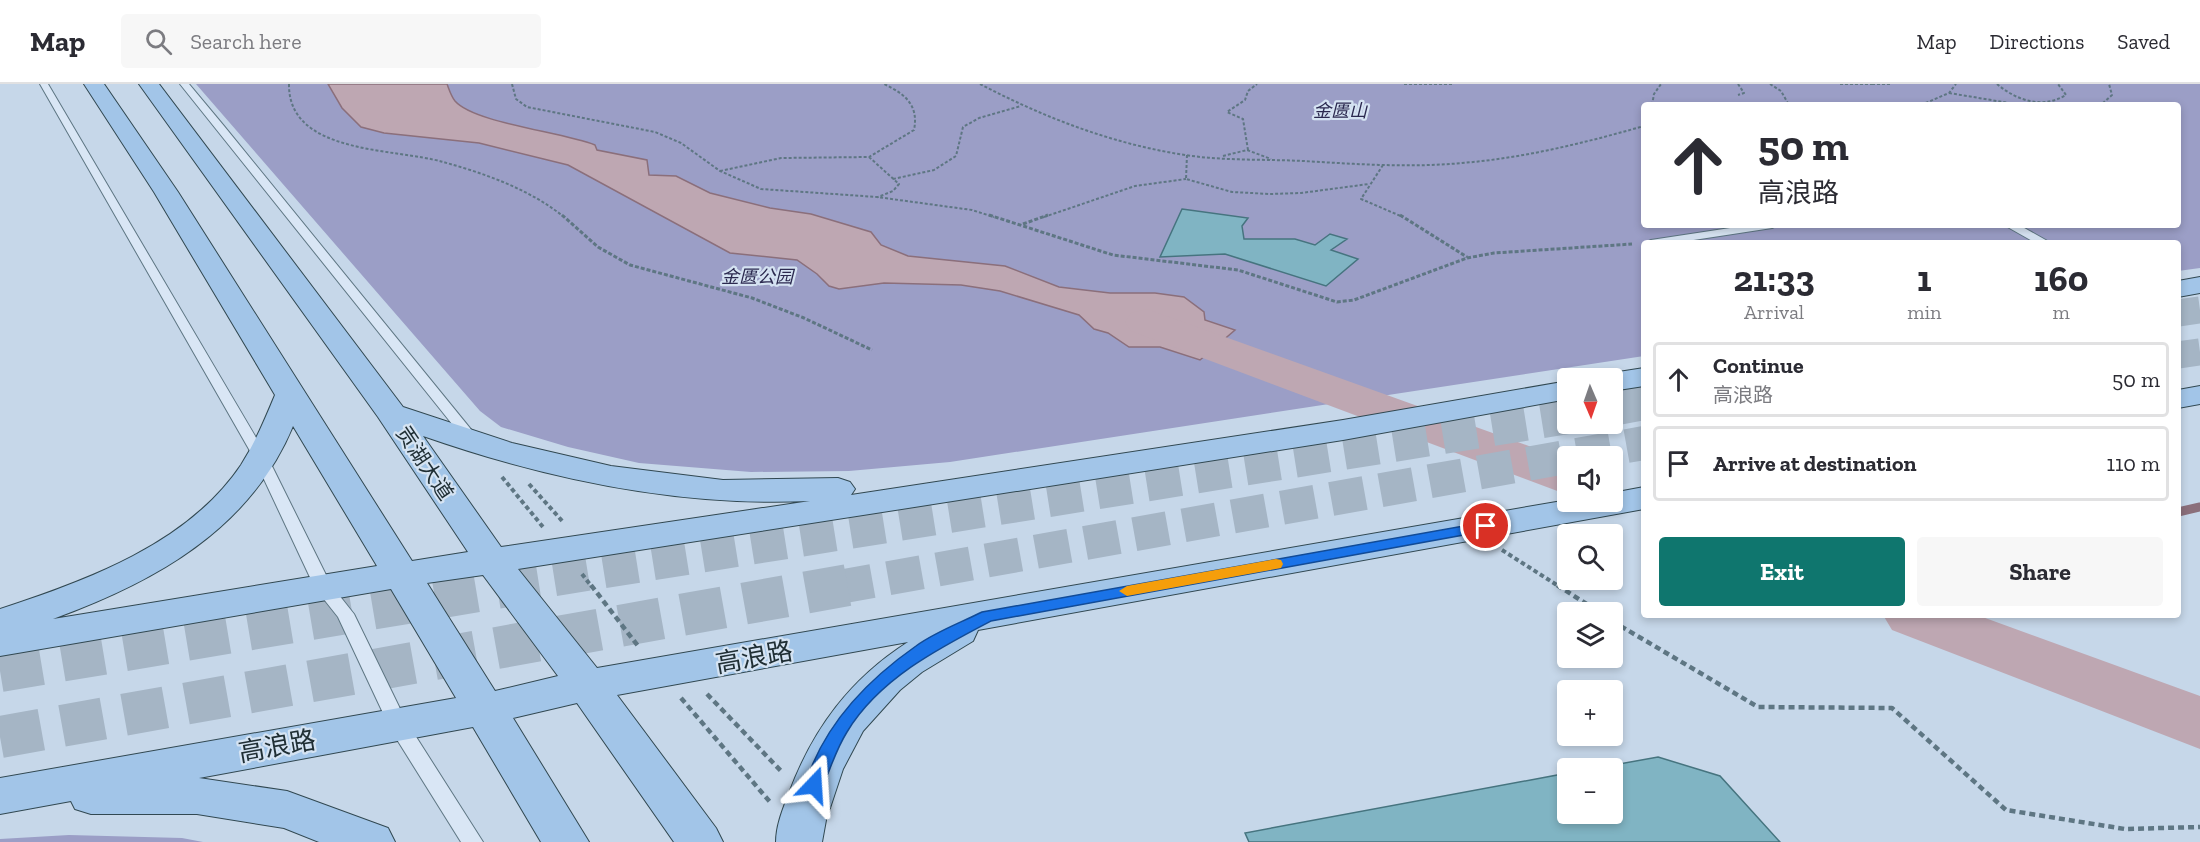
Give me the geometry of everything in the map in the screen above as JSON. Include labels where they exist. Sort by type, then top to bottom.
[{"type":"main road","points":[[93,84],[166,192],[566,842]]},
{"type":"main road","name":"贡湖大道","points":[[149,84],[392,414],[492,561],[588,685],[700,842]]},
{"type":"main road","points":[[2181,288],[2200,285]]},
{"type":"main road","points":[[1623,380],[1641,377]]},
{"type":"main road","points":[[0,642],[401,575],[1343,430],[1557,392]]},
{"type":"main road","points":[[0,623],[120,579],[181,543],[215,514],[244,484],[278,427],[290,395]]},
{"type":"main road","points":[[2181,398],[2200,395]]},
{"type":"main road","points":[[392,414],[475,443],[549,465],[651,483],[714,491],[799,492],[945,479],[1040,477]]},
{"type":"main road","name":"高浪路","points":[[0,796],[485,709],[588,685],[987,616],[1504,535],[1641,499]]},
{"type":"main road","points":[[799,842],[820,765],[842,725],[873,690],[923,649],[987,616]]},
{"type":"main road","points":[[0,803],[104,795],[197,796],[287,810],[372,842]]},
{"type":"lane","points":[[44,84],[261,458],[324,588],[345,614],[398,725],[472,842]]},
{"type":"lane","points":[[184,84],[279,199],[392,345],[475,443]]},
{"type":"lane","points":[[1671,240],[1752,228]]},
{"type":"lane","points":[[2016,228],[2038,240]]},
{"type":"path","points":[[289,84],[291,106],[300,118],[317,132],[343,143],[455,165],[549,206],[586,238],[616,258],[646,270],[736,293],[808,318],[872,350]]},
{"type":"path","points":[[512,84],[516,99],[527,107],[655,132],[681,143],[720,171],[761,189],[877,197],[972,210],[1022,224],[1065,242],[1113,255],[1238,270],[1337,303],[1354,300],[1467,258],[1494,253],[1632,244]]},
{"type":"path","points":[[720,171],[781,158],[869,157],[914,130],[918,116],[913,104],[901,91],[884,84]]},
{"type":"path","points":[[980,84],[1076,128],[1129,144],[1187,155],[1383,165],[1436,165],[1485,161],[1641,127]]},
{"type":"path","points":[[1248,150],[1243,119],[1227,112],[1245,100],[1248,91],[1257,84]]},
{"type":"path","points":[[1404,84],[1452,84]]},
{"type":"path","points":[[1653,102],[1654,94],[1661,84]]},
{"type":"path","points":[[1738,84],[1744,93],[1738,95]]},
{"type":"path","points":[[1772,84],[1781,91],[1787,102]]},
{"type":"path","points":[[1840,84],[1891,84]]},
{"type":"path","points":[[1929,102],[1949,93],[1956,84]]},
{"type":"path","points":[[1996,84],[2012,96],[2035,102]]},
{"type":"path","points":[[2058,84],[2067,95],[2058,102]]},
{"type":"path","points":[[2104,102],[2112,95],[2109,84]]},
{"type":"path","points":[[1949,93],[2003,102]]},
{"type":"path","points":[[893,179],[934,170],[956,156],[963,127],[979,118],[1022,105]]},
{"type":"path","points":[[1223,156],[1234,150],[1248,150],[1264,154],[1271,160]]},
{"type":"path","points":[[1186,179],[1187,155]]},
{"type":"path","points":[[869,157],[899,184],[893,191],[877,197]]},
{"type":"path","points":[[1383,165],[1360,199],[1386,208],[1414,222],[1467,258]]},
{"type":"path","points":[[1022,224],[1134,186],[1186,179],[1232,192],[1270,194],[1301,193],[1369,184]]},
{"type":"path","points":[[526,480],[568,528]]},
{"type":"path","points":[[1504,535],[1587,602]]},
{"type":"path","points":[[1623,627],[1758,707],[1892,708],[2006,810],[2125,829],[2200,827]]},
{"type":"path","points":[[707,694],[787,777],[814,785]]},
{"type":"green space","name":"金匮公园","points":[[196,84],[2200,84],[2200,268],[2181,271],[2181,240],[1641,240],[1641,356],[950,462],[849,471],[751,472],[639,463],[568,447],[501,427],[480,411]]},
{"type":"green space","points":[[69,835],[182,838],[203,842],[0,842],[0,839]]},
{"type":"shaded area","points":[[328,84],[447,84],[455,101],[465,109],[480,115],[580,140],[595,145],[597,150],[647,160],[649,175],[676,176],[710,193],[770,208],[811,214],[871,232],[881,245],[908,256],[1005,266],[1059,287],[1110,293],[1155,293],[1184,297],[1204,312],[1205,320],[1235,330],[1200,360],[1160,347],[1129,347],[1108,333],[1094,329],[1079,315],[1000,291],[961,285],[884,283],[839,289],[829,286],[797,260],[730,253],[568,165],[479,143],[384,133],[361,127],[342,108]]},
{"type":"building","points":[[1182,209],[1248,218],[1242,226],[1244,239],[1295,239],[1315,245],[1330,234],[1347,239],[1331,250],[1358,259],[1326,286],[1225,254],[1160,257]]},
{"type":"building","points":[[1658,757],[1720,776],[1780,842],[1249,842],[1245,833],[1557,775],[1557,824],[1623,824],[1623,763]]},
{"type":"waterway","points":[[1147,322],[1557,475]]},
{"type":"waterway","points":[[2181,511],[2200,507]]},
{"type":"waterway","points":[[1922,618],[2200,723]]},
{"type":"tunnel","points":[[2181,313],[2200,310]]},
{"type":"tunnel","points":[[2181,355],[2200,352]]},
{"type":"tunnel","points":[[1623,407],[1641,404]]},
{"type":"tunnel","points":[[505,587],[1557,419]]},
{"type":"tunnel","points":[[839,587],[1641,444]]},
{"type":"tunnel","points":[[0,671],[514,585]]},
{"type":"tunnel","points":[[0,737],[848,585]]},
{"type":"slow traffic","points":[[1127,591],[1276,564]]},
{"type":"route","points":[[814,785],[820,765],[842,725],[873,690],[923,649],[987,616],[1486,526]]},
{"type":"park label","name":"金匮山","points":[[1340,111]]}]
